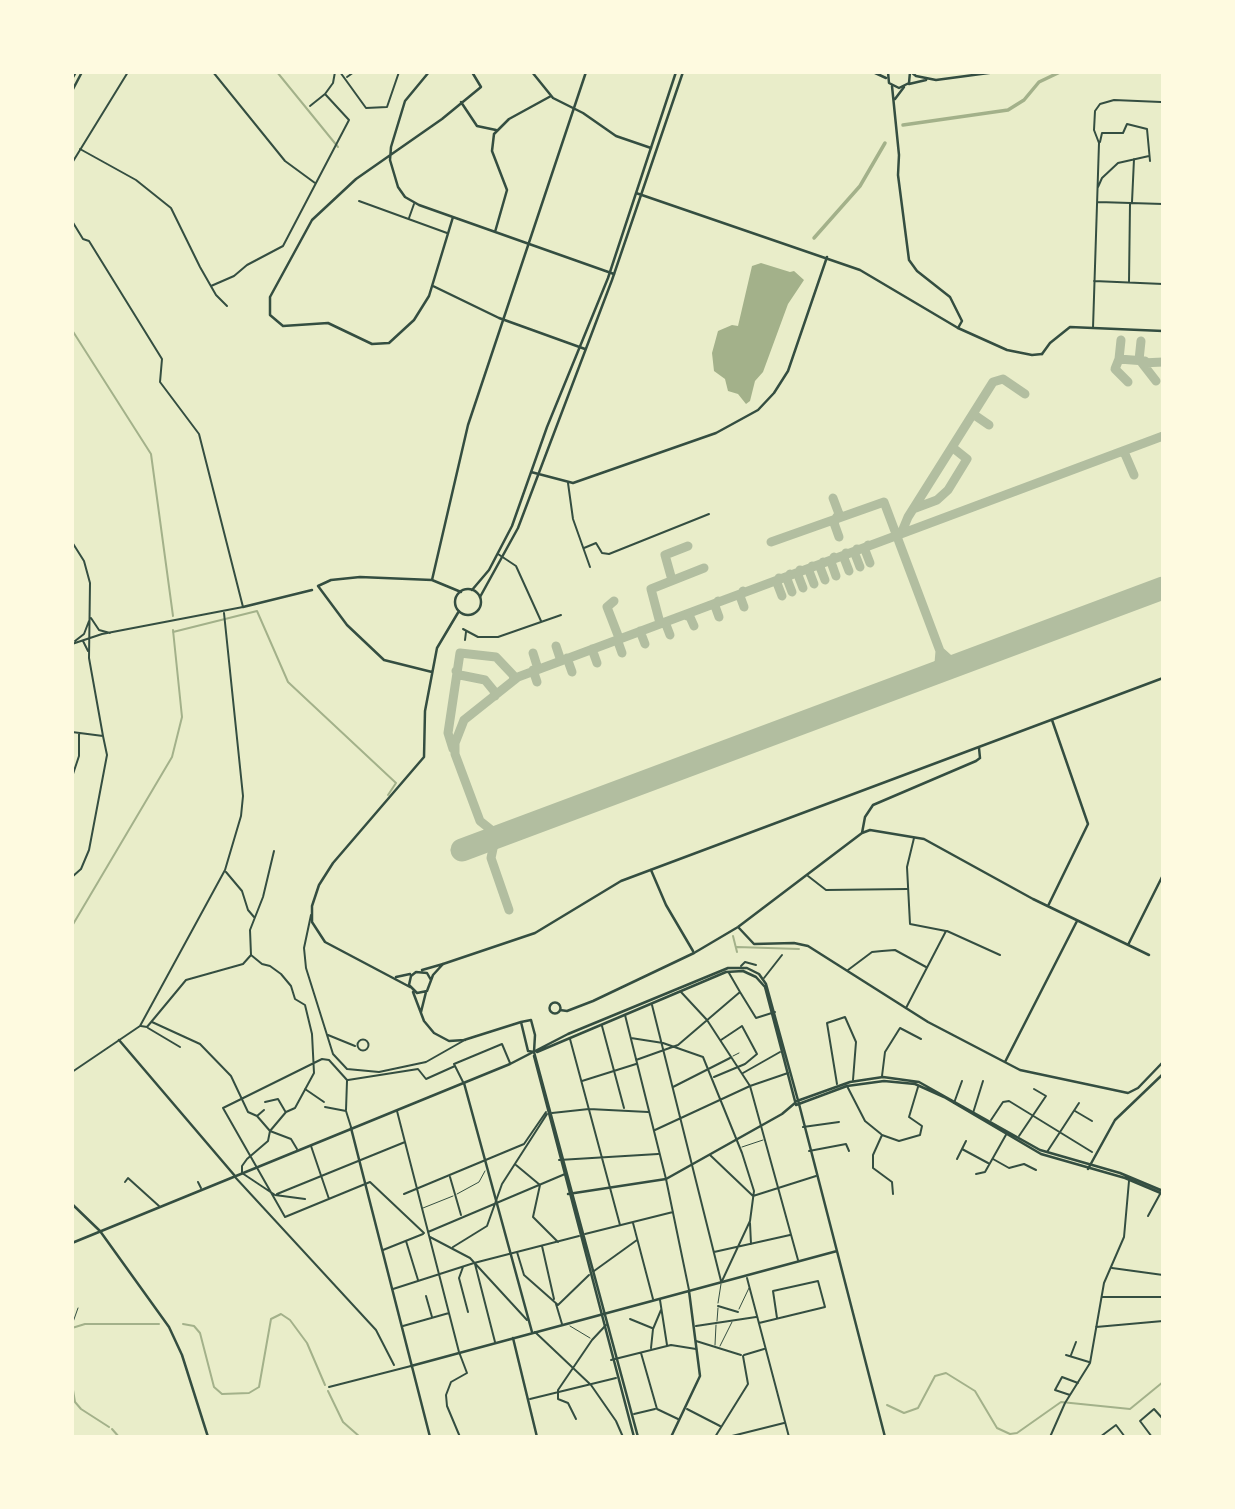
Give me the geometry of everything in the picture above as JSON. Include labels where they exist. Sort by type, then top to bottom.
[{"type":"street","points":[[72,79],[76,72]]},
{"type":"street","points":[[72,91],[82,72]]},
{"type":"street","points":[[72,163],[128,72]]},
{"type":"street","points":[[213,72],[285,161],[315,183]]},
{"type":"street","points":[[310,106],[325,94],[335,72]]},
{"type":"street","points":[[340,72],[366,108],[387,107],[399,72]]},
{"type":"street","points":[[347,77],[355,72]]},
{"type":"street","points":[[429,72],[405,101],[389,158],[398,187],[414,203],[614,274]]},
{"type":"street","points":[[453,217],[438,275],[414,320],[382,345],[372,344],[328,324],[283,326],[275,321],[269,311],[270,297],[312,219],[356,179],[389,158],[481,87],[472,72]]},
{"type":"street","points":[[532,72],[551,96],[616,136],[651,148]]},
{"type":"street","points":[[432,580],[468,425],[586,72]]},
{"type":"street","points":[[72,644],[111,633],[243,607],[312,590],[331,580],[360,577],[432,580],[454,591],[472,590],[498,554],[610,273],[677,72]]},
{"type":"street","points":[[458,611],[471,615],[478,611],[480,597],[504,558],[614,274],[683,72]]},
{"type":"street","points":[[873,72],[892,86],[892,113],[899,155],[897,168],[909,260],[917,271],[950,297],[962,321],[958,328]]},
{"type":"street","points":[[887,80],[888,72]]},
{"type":"street","points":[[908,84],[910,72],[936,80]]},
{"type":"street","points":[[894,102],[904,87],[917,80],[996,72]]},
{"type":"street","points":[[892,86],[904,87]]},
{"type":"street","points":[[211,286],[283,246],[349,120],[325,94]]},
{"type":"street","points":[[495,232],[507,190],[491,146],[496,130],[509,119],[551,96]]},
{"type":"street","points":[[1099,143],[1094,130],[1095,111],[1100,104],[1121,100],[1161,103]]},
{"type":"street","points":[[461,102],[477,126],[496,130]]},
{"type":"street","points":[[1093,329],[1099,143],[1102,133],[1123,133],[1128,124],[1147,129],[1150,161]]},
{"type":"street","points":[[80,149],[136,180],[171,208],[211,286],[227,306]]},
{"type":"street","points":[[1097,188],[1114,165],[1149,156]]},
{"type":"street","points":[[1129,282],[1134,158]]},
{"type":"street","points":[[636,192],[860,270],[958,328],[1007,350],[1032,355],[1042,354],[1050,343],[1070,327],[1163,331]]},
{"type":"street","points":[[359,201],[448,233]]},
{"type":"street","points":[[1097,202],[1163,204]]},
{"type":"street","points":[[409,219],[414,203]]},
{"type":"street","points":[[72,220],[83,239],[89,241],[162,359],[160,382],[199,434],[243,607]]},
{"type":"street","points":[[531,472],[568,483],[716,433],[758,410],[774,393],[788,371],[827,257]]},
{"type":"street","points":[[1093,281],[1163,284]]},
{"type":"street","points":[[433,285],[503,320],[585,349]]},
{"type":"street","points":[[568,483],[573,519],[590,566]]},
{"type":"street","points":[[584,548],[596,543],[602,554],[609,554],[642,538],[709,514]]},
{"type":"street","points":[[72,542],[88,572],[91,617],[89,653],[107,755],[89,850],[81,869],[72,877]]},
{"type":"street","points":[[498,554],[516,565],[541,622]]},
{"type":"street","points":[[318,586],[347,625],[384,660],[432,672]]},
{"type":"street","points":[[472,590],[480,597]]},
{"type":"street","points":[[454,591],[458,616]]},
{"type":"street","points":[[457,597],[461,592]]},
{"type":"street","points":[[72,1072],[140,1026],[225,870],[241,816],[243,796],[224,611]]},
{"type":"street","points":[[463,614],[458,616],[439,642],[425,711],[424,757],[333,863],[319,885],[304,948],[306,968],[327,1034],[338,1060],[347,1069],[366,1072],[426,1062],[465,1040],[531,1020],[536,1035],[533,1062],[636,1437]]},
{"type":"street","points":[[465,640],[465,630],[492,638],[561,615]]},
{"type":"street","points":[[91,617],[95,627],[111,633]]},
{"type":"street","points":[[72,644],[84,634],[91,617]]},
{"type":"street","points":[[82,640],[89,653]]},
{"type":"street","points":[[391,977],[414,973],[535,933],[621,881],[1163,678]]},
{"type":"street","points":[[1048,906],[1088,824],[1052,720]]},
{"type":"street","points":[[72,732],[103,736]]},
{"type":"street","points":[[72,777],[79,756],[79,733]]},
{"type":"street","points":[[862,833],[865,817],[873,805],[981,758],[979,748]]},
{"type":"street","points":[[560,1010],[567,1011],[583,1005],[694,953],[738,927],[862,833],[870,830],[914,836],[935,844],[1048,906],[1149,955]]},
{"type":"street","points":[[914,836],[907,867],[910,924],[914,928],[954,932],[1000,955]]},
{"type":"street","points":[[242,1172],[242,1166],[251,1154],[268,1141],[270,1131],[286,1112],[295,1108],[314,1073],[312,1034],[305,1005],[295,999],[291,986],[281,974],[251,955],[249,938],[263,897],[274,851]]},
{"type":"street","points":[[225,870],[242,891],[248,910],[255,918]]},
{"type":"street","points":[[652,870],[666,905],[694,953]]},
{"type":"street","points":[[1128,945],[1163,875]]},
{"type":"street","points":[[808,876],[826,890],[909,889]]},
{"type":"street","points":[[311,913],[315,930],[325,942],[419,993],[426,991]]},
{"type":"street","points":[[1005,1062],[1077,921]]},
{"type":"street","points":[[738,927],[753,943],[808,946],[906,1008],[1020,1070],[1121,1093],[1138,1088],[1163,1062]]},
{"type":"street","points":[[906,1008],[946,931]]},
{"type":"street","points":[[848,970],[872,952],[895,950],[927,967]]},
{"type":"street","points":[[147,1027],[187,980],[243,964],[251,955]]},
{"type":"street","points":[[763,979],[782,955]]},
{"type":"street","points":[[72,1244],[510,1064],[568,1034],[740,967],[746,962],[756,965]]},
{"type":"street","points":[[421,1012],[431,980],[443,964]]},
{"type":"street","points":[[740,967],[763,979],[774,1012],[885,1437]]},
{"type":"street","points":[[729,970],[756,1018],[774,1012]]},
{"type":"street","points":[[729,970],[743,971],[757,977],[765,988],[774,1012],[789,1073]]},
{"type":"street","points":[[419,971],[426,973],[431,980]]},
{"type":"street","points":[[414,973],[409,980],[411,989],[427,1027],[440,1038],[449,1041],[465,1040]]},
{"type":"street","points":[[680,990],[707,1020],[750,1086],[798,1260]]},
{"type":"street","points":[[582,1081],[674,1046],[740,992]]},
{"type":"street","points":[[651,1002],[722,1282]]},
{"type":"street","points":[[521,1022],[528,1051],[534,1052],[625,1013]]},
{"type":"street","points":[[625,1013],[673,1212],[689,1291],[700,1376],[687,1409],[671,1437]]},
{"type":"street","points":[[837,1084],[827,1023],[845,1017],[856,1042],[853,1081]]},
{"type":"street","points":[[151,1021],[192,1038],[233,1081],[248,1112],[257,1116],[270,1131],[291,1139],[297,1150]]},
{"type":"street","points":[[602,1025],[624,1110]]},
{"type":"street","points":[[140,1026],[147,1027],[180,1047]]},
{"type":"street","points":[[713,1077],[737,1067],[757,1054],[741,1026],[720,1040]]},
{"type":"street","points":[[883,1079],[885,1052],[900,1028],[921,1039]]},
{"type":"street","points":[[327,1034],[356,1046]]},
{"type":"street","points":[[569,1038],[620,1225]]},
{"type":"street","points":[[631,1038],[674,1046],[702,1057],[709,1068],[719,1101],[751,1178],[751,1244]]},
{"type":"street","points":[[119,1040],[234,1176],[376,1330],[394,1365]]},
{"type":"street","points":[[510,1064],[502,1044],[454,1064],[464,1083],[528,1321],[533,1332],[591,1385],[616,1421],[623,1437]]},
{"type":"street","points":[[742,1073],[782,1051]]},
{"type":"street","points":[[673,1087],[730,1057]]},
{"type":"street","points":[[430,1437],[411,1366],[402,1326],[382,1251],[365,1184],[351,1128],[346,1111],[347,1080],[329,1060],[314,1062],[240,1097],[223,1108],[259,1166],[285,1217],[329,1199],[365,1184],[370,1182],[429,1237],[467,1373],[451,1382],[446,1395],[447,1406],[460,1437]]},
{"type":"street","points":[[347,1080],[418,1069],[426,1079],[456,1066]]},
{"type":"street","points":[[653,1130],[750,1086],[789,1073]]},
{"type":"street","points":[[1088,1167],[1115,1121],[1163,1074]]},
{"type":"street","points":[[797,1103],[853,1081],[883,1079],[919,1084],[1046,1154],[1130,1178],[1162,1192],[1148,1216]]},
{"type":"street","points":[[570,1194],[666,1179],[797,1103],[837,1084],[883,1079]]},
{"type":"street","points":[[955,1102],[962,1081]]},
{"type":"street","points":[[973,1113],[983,1081]]},
{"type":"street","points":[[847,1084],[862,1116],[882,1135],[899,1142],[920,1135],[922,1126],[909,1117],[919,1084]]},
{"type":"street","points":[[305,1089],[324,1102]]},
{"type":"street","points":[[1018,1139],[1046,1096],[1034,1089]]},
{"type":"street","points":[[265,1102],[278,1099],[286,1112]]},
{"type":"street","points":[[990,1123],[1005,1101],[1092,1152]]},
{"type":"street","points":[[1046,1154],[1079,1103]]},
{"type":"street","points":[[325,1107],[346,1111]]},
{"type":"street","points":[[404,1194],[524,1144],[548,1113],[589,1109],[649,1112]]},
{"type":"street","points":[[257,1116],[264,1110]]},
{"type":"street","points":[[397,1110],[423,1208],[426,1233]]},
{"type":"street","points":[[1074,1111],[1092,1121]]},
{"type":"street","points":[[453,1247],[487,1226],[495,1202],[515,1164],[548,1113]]},
{"type":"street","points":[[803,1127],[839,1122]]},
{"type":"street","points":[[976,1174],[985,1172],[1007,1133]]},
{"type":"street","points":[[882,1135],[873,1155],[873,1168],[892,1182],[893,1194]]},
{"type":"street","points":[[957,1159],[966,1140]]},
{"type":"street","points":[[275,1195],[405,1142]]},
{"type":"street","points":[[809,1151],[846,1144],[849,1151]]},
{"type":"street","points":[[311,1145],[329,1199]]},
{"type":"street","points":[[962,1149],[989,1163]]},
{"type":"street","points":[[561,1160],[659,1153]]},
{"type":"street","points":[[709,1154],[753,1196]]},
{"type":"street","points":[[992,1159],[1009,1168],[1024,1164],[1036,1170]]},
{"type":"street","points":[[515,1164],[539,1184]]},
{"type":"street","points":[[242,1172],[275,1195],[305,1199]]},
{"type":"street","points":[[382,1251],[565,1174]]},
{"type":"street","points":[[450,1177],[462,1216]]},
{"type":"street","points":[[753,1196],[816,1177]]},
{"type":"street","points":[[125,1182],[128,1178],[159,1206]]},
{"type":"street","points":[[1050,1437],[1065,1402],[1090,1363],[1102,1297],[1124,1237],[1130,1178]]},
{"type":"street","points":[[198,1182],[202,1189]]},
{"type":"street","points":[[539,1184],[533,1217],[558,1242]]},
{"type":"street","points":[[72,1204],[100,1231],[174,1336],[208,1437]]},
{"type":"street","points":[[392,1289],[509,1253],[673,1212]]},
{"type":"street","points":[[633,1222],[653,1300]]},
{"type":"street","points":[[722,1282],[750,1222]]},
{"type":"street","points":[[714,1252],[791,1234]]},
{"type":"street","points":[[429,1237],[453,1247],[474,1263],[528,1321]]},
{"type":"street","points":[[406,1240],[418,1281]]},
{"type":"street","points":[[517,1251],[524,1275],[558,1305],[591,1274],[637,1240]]},
{"type":"street","points":[[542,1245],[562,1324]]},
{"type":"street","points":[[328,1387],[837,1251]]},
{"type":"street","points":[[474,1263],[495,1342]]},
{"type":"street","points":[[464,1266],[459,1278],[468,1312]]},
{"type":"street","points":[[1112,1268],[1163,1275]]},
{"type":"street","points":[[747,1277],[789,1437]]},
{"type":"street","points":[[759,1323],[825,1307],[818,1281],[773,1291],[777,1318]]},
{"type":"street","points":[[426,1296],[432,1318]]},
{"type":"street","points":[[1102,1297],[1163,1297]]},
{"type":"street","points":[[660,1298],[667,1345]]},
{"type":"street","points":[[718,1306],[738,1312]]},
{"type":"street","points":[[650,1349],[653,1329],[661,1310]]},
{"type":"street","points":[[402,1326],[450,1313]]},
{"type":"street","points":[[694,1327],[757,1317]]},
{"type":"street","points":[[630,1319],[653,1329]]},
{"type":"street","points":[[1096,1327],[1163,1321]]},
{"type":"street","points":[[576,1419],[568,1402],[558,1399],[558,1393],[592,1339],[604,1326]]},
{"type":"street","points":[[513,1338],[537,1437]]},
{"type":"street","points":[[695,1341],[743,1356],[764,1349]]},
{"type":"street","points":[[1070,1356],[1076,1342]]},
{"type":"street","points":[[613,1359],[667,1345],[697,1349]]},
{"type":"street","points":[[641,1352],[657,1409]]},
{"type":"street","points":[[1066,1355],[1090,1363]]},
{"type":"street","points":[[715,1437],[748,1384],[743,1356]]},
{"type":"street","points":[[1070,1395],[1055,1390],[1062,1377],[1079,1383]]},
{"type":"street","points":[[528,1400],[619,1378]]},
{"type":"street","points":[[629,1415],[657,1409],[680,1420]]},
{"type":"street","points":[[687,1409],[721,1426]]},
{"type":"street","points":[[1152,1437],[1140,1421],[1154,1409],[1163,1419]]},
{"type":"street","points":[[728,1437],[785,1422]]},
{"type":"street","points":[[1100,1437],[1116,1424],[1125,1437]]},
{"type":"lane","points":[[730,1057],[739,1053]]},
{"type":"lane","points":[[740,1149],[765,1139]]},
{"type":"lane","points":[[423,1208],[479,1182],[486,1169]]},
{"type":"lane","points":[[714,1348],[722,1282]]},
{"type":"lane","points":[[719,1349],[750,1287]]},
{"type":"lane","points":[[72,1325],[78,1308]]},
{"type":"lane","points":[[566,1323],[592,1339]]},
{"type":"shaded area","points":[[761,263],[794,271],[804,280],[788,304],[763,372],[755,381],[750,401],[746,404],[738,394],[728,391],[725,379],[714,371],[712,353],[718,331],[732,325],[738,326],[752,266]]},
{"type":"waterway","points":[[277,72],[338,147]]},
{"type":"waterway","points":[[903,125],[1008,110],[1024,100],[1039,82],[1060,72]]},
{"type":"waterway","points":[[814,238],[860,186],[885,143]]},
{"type":"waterway","points":[[72,330],[151,454],[173,616]]},
{"type":"waterway","points":[[173,632],[257,611],[288,682],[396,783],[388,795]]},
{"type":"waterway","points":[[72,926],[172,757],[182,717],[173,630]]},
{"type":"waterway","points":[[733,936],[737,952]]},
{"type":"waterway","points":[[737,947],[799,949]]},
{"type":"waterway","points":[[183,1324],[194,1326],[200,1333],[214,1387],[222,1394],[249,1393],[259,1387],[271,1319],[281,1314],[290,1320],[307,1343],[325,1385]]},
{"type":"waterway","points":[[72,1328],[85,1324],[159,1324]]},
{"type":"waterway","points":[[887,1405],[904,1413],[918,1408],[935,1376],[946,1373],[975,1391],[997,1428],[1010,1434],[1017,1433],[1061,1402],[1130,1409],[1163,1382]]},
{"type":"waterway","points":[[72,1384],[75,1402],[81,1409],[109,1427]]},
{"type":"waterway","points":[[328,1391],[343,1422],[360,1437]]},
{"type":"waterway","points":[[112,1429],[119,1437]]},
{"type":"taxiway","points":[[1119,359],[1121,340]]},
{"type":"taxiway","points":[[1139,360],[1141,341]]},
{"type":"taxiway","points":[[1128,382],[1115,369],[1119,359],[1145,361]]},
{"type":"taxiway","points":[[1156,381],[1142,363],[1163,362]]},
{"type":"taxiway","points":[[901,534],[908,517],[993,382],[1003,379],[1025,394]]},
{"type":"taxiway","points":[[973,414],[989,425]]},
{"type":"taxiway","points":[[512,832],[495,833],[480,821],[455,754],[455,743],[464,720],[518,677],[1163,436]]},
{"type":"taxiway","points":[[913,509],[937,500],[948,490],[967,459],[952,447]]},
{"type":"taxiway","points":[[1121,452],[1125,454],[1134,475]]},
{"type":"taxiway","points":[[833,498],[839,514],[836,518]]},
{"type":"taxiway","points":[[771,542],[884,502],[940,651]]},
{"type":"taxiway","points":[[837,518],[834,523],[839,537]]},
{"type":"taxiway","points":[[868,545],[865,550],[870,563]]},
{"type":"taxiway","points":[[672,580],[665,555],[688,546]]},
{"type":"taxiway","points":[[857,549],[855,554],[860,567]]},
{"type":"taxiway","points":[[846,553],[844,558],[849,571]]},
{"type":"taxiway","points":[[834,557],[831,562],[836,576]]},
{"type":"taxiway","points":[[823,562],[820,567],[825,580]]},
{"type":"taxiway","points":[[812,566],[809,571],[814,584]]},
{"type":"taxiway","points":[[660,623],[651,589],[704,568]]},
{"type":"taxiway","points":[[800,570],[798,575],[803,588]]},
{"type":"taxiway","points":[[790,574],[787,579],[792,592]]},
{"type":"taxiway","points":[[779,578],[777,583],[782,596]]},
{"type":"taxiway","points":[[743,591],[740,596],[744,607]]},
{"type":"taxiway","points":[[614,601],[607,607],[619,638]]},
{"type":"taxiway","points":[[718,601],[715,606],[719,617]]},
{"type":"taxiway","points":[[685,615],[690,617],[694,626]]},
{"type":"taxiway","points":[[665,622],[670,635]]},
{"type":"taxiway","points":[[640,631],[645,644]]},
{"type":"taxiway","points":[[617,639],[622,653]]},
{"type":"taxiway","points":[[556,646],[561,661]]},
{"type":"taxiway","points":[[592,649],[597,663]]},
{"type":"taxiway","points":[[927,676],[939,663],[940,651],[950,660],[968,660]]},
{"type":"taxiway","points":[[453,749],[448,733],[460,653],[496,657],[514,676],[513,681]]},
{"type":"taxiway","points":[[533,653],[538,669]]},
{"type":"taxiway","points":[[567,658],[572,672]]},
{"type":"taxiway","points":[[533,670],[537,682]]},
{"type":"taxiway","points":[[456,671],[460,675],[485,680],[495,696]]},
{"type":"taxiway","points":[[508,834],[494,844],[491,858],[509,910]]},
{"type":"runway","points":[[462,850],[1163,588]]}]
